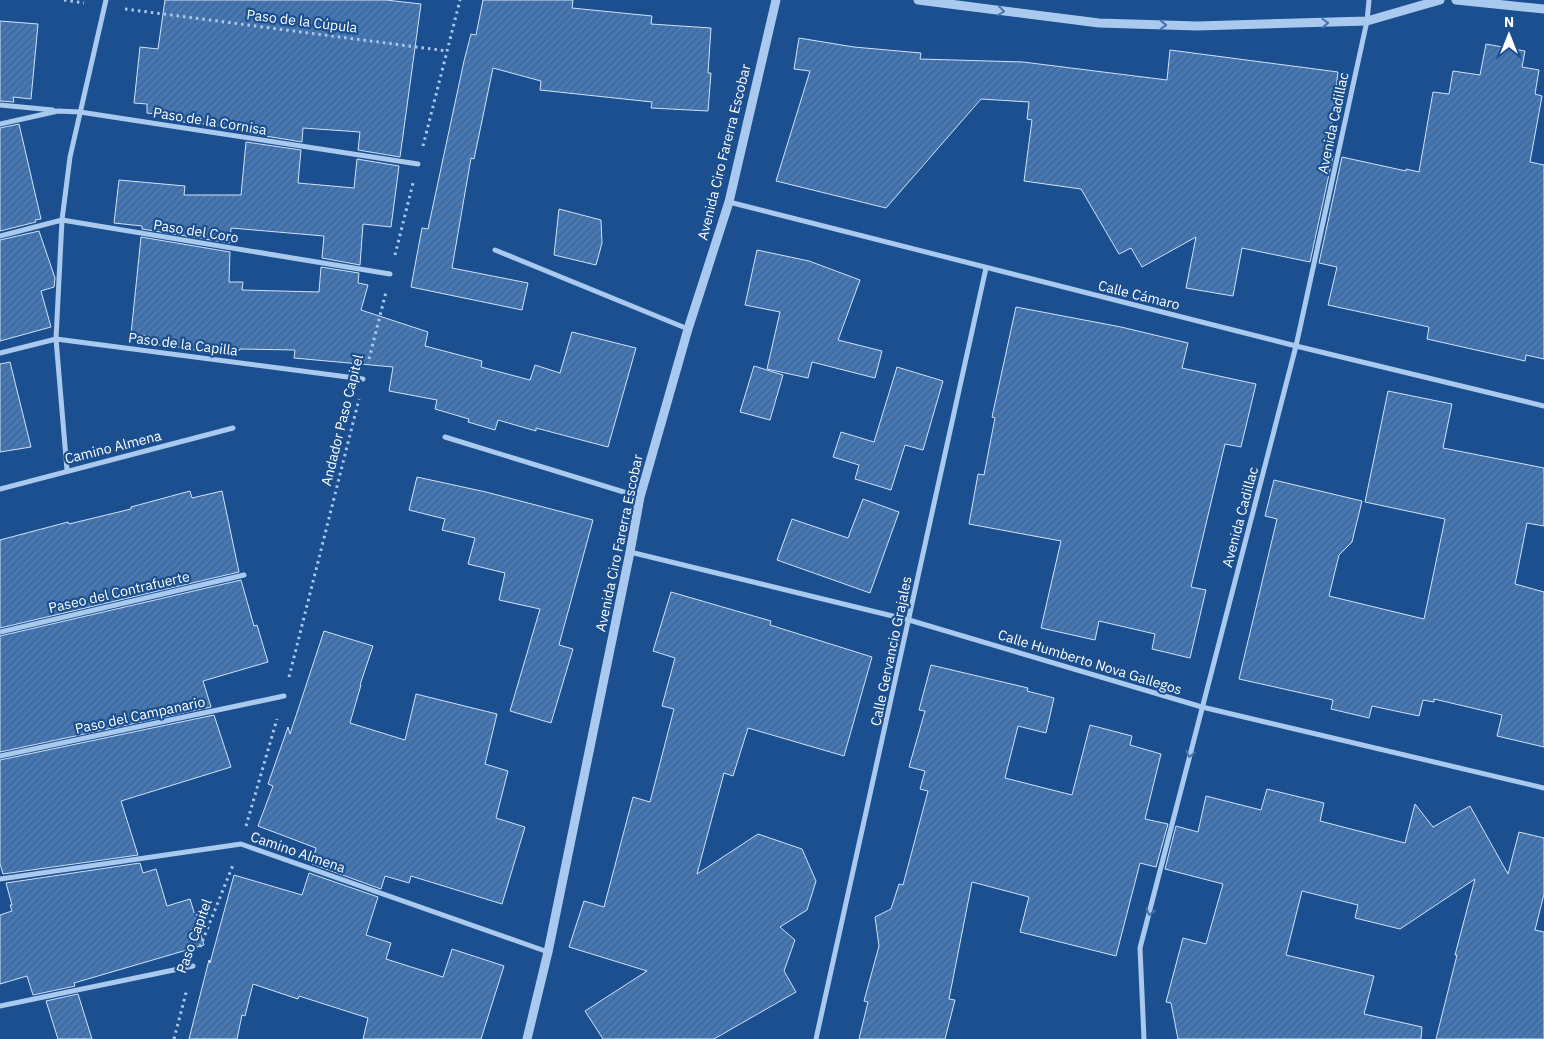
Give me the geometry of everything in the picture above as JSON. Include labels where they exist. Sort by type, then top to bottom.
[{"type":"street","points":[[67,470],[56,339],[62,220],[70,157],[106,0]]},
{"type":"street","name":"Avenida Ciro Farerra Escobar","points":[[527,1039],[548,952],[640,497],[688,329],[728,202],[776,0]]},
{"type":"street","points":[[918,0],[1099,22],[1197,26],[1367,21],[1440,0]]},
{"type":"street","name":"Avenida Cadillac","points":[[1144,1039],[1140,948],[1296,346],[1370,0]]},
{"type":"street","points":[[1456,0],[1544,9]]},
{"type":"street","points":[[0,105],[58,111]]},
{"type":"street","name":"Paso de la Cornisa","points":[[0,124],[58,111],[80,112],[418,164]]},
{"type":"street","name":"Calle Cámaro","points":[[728,202],[1296,346],[1544,406]]},
{"type":"street","name":"Paso del Coro","points":[[0,236],[62,220],[390,274]]},
{"type":"street","points":[[495,250],[688,329]]},
{"type":"street","name":"Calle Gervancio Grajales","points":[[816,1039],[910,620],[986,268]]},
{"type":"street","name":"Paso de la Capilla","points":[[0,353],[56,339],[364,379]]},
{"type":"street","name":"Camino Almena","points":[[0,489],[233,428]]},
{"type":"street","points":[[445,437],[640,497]]},
{"type":"street","name":"Calle Humberto Nova Gallegos","points":[[630,552],[910,620],[1202,707],[1544,788]]},
{"type":"street","name":"Paseo del Contrafuerte","points":[[0,632],[244,574]]},
{"type":"street","name":"Paso del Campanario","points":[[0,756],[284,696]]},
{"type":"street","name":"Camino Almena","points":[[0,880],[241,844],[548,952]]},
{"type":"street","points":[[0,1006],[193,966]]},
{"type":"path","name":"Paso de la Cúpula","points":[[64,0],[104,7],[447,51]]},
{"type":"path","name":"Andador Paso Capitel","points":[[241,844],[284,696],[460,0]]},
{"type":"path","name":"Paso Capitel","points":[[174,1039],[193,966],[241,844]]},
{"type":"building","points":[[165,0],[386,0],[421,4],[400,157],[358,150],[360,132],[303,128],[302,142],[247,133],[247,128],[183,122],[184,117],[147,113],[147,104],[134,103],[140,47],[158,49]]},
{"type":"building","points":[[483,0],[573,0],[572,8],[652,16],[651,24],[711,28],[708,73],[711,73],[708,111],[651,108],[652,102],[540,90],[541,81],[493,68],[474,159],[471,158],[452,268],[528,283],[522,310],[411,287],[422,228],[428,229],[464,61],[471,34],[476,35]]},
{"type":"building","points":[[0,21],[38,24],[31,99],[13,97],[14,102],[0,101]]},
{"type":"building","points":[[799,38],[854,47],[921,53],[920,59],[1023,62],[1167,80],[1170,50],[1338,72],[1328,154],[1333,156],[1310,262],[1242,248],[1233,296],[1186,288],[1196,237],[1142,267],[1131,248],[1119,254],[1081,189],[1024,181],[1032,120],[1027,119],[1029,102],[981,99],[886,208],[776,181],[810,71],[794,69]]},
{"type":"building","points":[[1486,44],[1525,51],[1522,67],[1539,70],[1535,94],[1542,96],[1530,162],[1544,165],[1544,359],[1526,355],[1525,361],[1427,339],[1429,327],[1328,305],[1337,267],[1319,263],[1342,157],[1406,171],[1406,169],[1419,172],[1433,92],[1449,94],[1453,71],[1480,75]]},
{"type":"building","points":[[19,124],[41,219],[0,231],[0,128]]},
{"type":"building","points":[[246,142],[301,150],[298,183],[354,188],[357,159],[399,166],[391,227],[363,224],[360,265],[322,258],[324,236],[231,228],[230,243],[142,229],[142,226],[114,223],[119,180],[185,186],[184,195],[241,195]]},
{"type":"building","points":[[559,209],[601,220],[602,243],[596,265],[554,255]]},
{"type":"building","points":[[39,231],[55,278],[54,287],[41,291],[51,327],[0,341],[0,240]]},
{"type":"building","points":[[141,237],[230,252],[229,282],[243,282],[242,290],[319,292],[321,267],[359,273],[358,283],[368,285],[361,310],[428,332],[425,346],[482,361],[481,367],[530,380],[535,365],[560,373],[572,332],[636,348],[608,447],[536,428],[536,431],[498,420],[495,430],[468,422],[469,419],[435,409],[437,400],[389,391],[393,367],[294,358],[295,350],[189,350],[189,348],[149,344],[150,336],[131,334]]},
{"type":"building","points":[[757,250],[809,261],[860,280],[838,340],[882,351],[875,378],[812,362],[808,378],[767,369],[780,312],[745,305]]},
{"type":"building","points":[[1016,307],[1121,327],[1188,343],[1182,368],[1256,384],[1241,447],[1225,444],[1191,587],[1206,590],[1190,658],[1152,649],[1155,634],[1099,621],[1095,640],[1041,628],[1061,541],[969,524],[978,474],[984,475],[995,418],[992,417]]},
{"type":"building","points":[[10,362],[31,447],[0,452],[0,364]]},
{"type":"building","points":[[754,366],[783,375],[770,420],[740,412]]},
{"type":"building","points":[[897,367],[943,381],[923,450],[905,445],[891,490],[855,479],[859,465],[833,457],[841,432],[874,442]]},
{"type":"building","points":[[1388,391],[1452,404],[1443,448],[1544,468],[1544,526],[1527,523],[1515,584],[1544,592],[1544,747],[1497,736],[1502,715],[1434,699],[1434,702],[1423,700],[1419,716],[1372,706],[1369,718],[1331,709],[1333,700],[1239,679],[1277,519],[1265,516],[1274,480],[1362,501],[1352,542],[1339,555],[1329,596],[1424,619],[1445,519],[1365,502]]},
{"type":"building","points":[[417,477],[486,492],[593,520],[559,645],[573,649],[551,723],[510,711],[540,609],[499,600],[505,573],[468,564],[475,538],[442,530],[445,519],[409,510]]},
{"type":"building","points":[[190,491],[192,498],[222,491],[239,572],[0,628],[0,540],[68,522],[69,524],[131,509],[131,507]]},
{"type":"building","points":[[863,499],[899,512],[870,593],[777,560],[792,519],[848,538]]},
{"type":"building","points":[[241,580],[254,626],[257,625],[268,662],[203,681],[211,707],[0,752],[0,636]]},
{"type":"building","points":[[671,592],[771,621],[770,625],[872,657],[844,756],[748,728],[733,776],[724,773],[697,874],[758,834],[802,849],[816,881],[807,910],[780,927],[795,940],[784,971],[796,992],[714,1039],[603,1039],[585,1011],[647,971],[569,947],[584,901],[604,907],[633,797],[650,802],[674,709],[662,706],[675,658],[653,651]]},
{"type":"building","points":[[324,631],[373,646],[350,723],[405,740],[416,694],[497,714],[485,764],[508,771],[496,818],[525,827],[502,904],[411,876],[409,883],[385,876],[381,889],[312,864],[316,848],[258,826],[273,786],[268,784],[288,727],[290,734]]},
{"type":"building","points":[[931,665],[1028,688],[1027,691],[1054,698],[1046,733],[1018,726],[1005,778],[1072,795],[1090,725],[1132,736],[1130,745],[1161,754],[1145,819],[1168,824],[1156,867],[1140,863],[1116,956],[1020,932],[1029,897],[972,882],[949,999],[955,1000],[945,1039],[859,1039],[868,1002],[864,1001],[879,946],[875,917],[891,909],[899,884],[903,885],[928,791],[920,789],[925,771],[909,767],[925,711],[919,710]]},
{"type":"building","points":[[214,715],[231,767],[121,801],[138,855],[3,874],[0,864],[0,760]]},
{"type":"building","points":[[1267,789],[1324,803],[1320,821],[1405,843],[1415,804],[1433,827],[1470,806],[1508,874],[1519,832],[1544,838],[1544,894],[1535,930],[1544,932],[1544,1039],[1436,1039],[1475,879],[1400,929],[1355,918],[1358,905],[1302,891],[1286,955],[1374,976],[1364,1014],[1422,1027],[1421,1039],[1178,1039],[1171,1003],[1166,1002],[1183,938],[1206,944],[1223,884],[1165,869],[1176,826],[1198,832],[1206,796],[1261,810]]},
{"type":"building","points":[[140,863],[143,873],[156,869],[167,906],[190,899],[204,945],[74,983],[75,986],[33,995],[27,976],[0,984],[0,915],[12,911],[6,883]]},
{"type":"building","points":[[309,873],[378,897],[366,935],[391,943],[386,959],[443,977],[452,949],[504,966],[481,1039],[363,1039],[368,1018],[299,996],[298,999],[253,984],[245,1016],[242,1015],[237,1039],[189,1039],[209,960],[210,963],[234,875],[302,895]]},
{"type":"building","points":[[78,994],[92,1039],[58,1039],[46,1001]]}]
